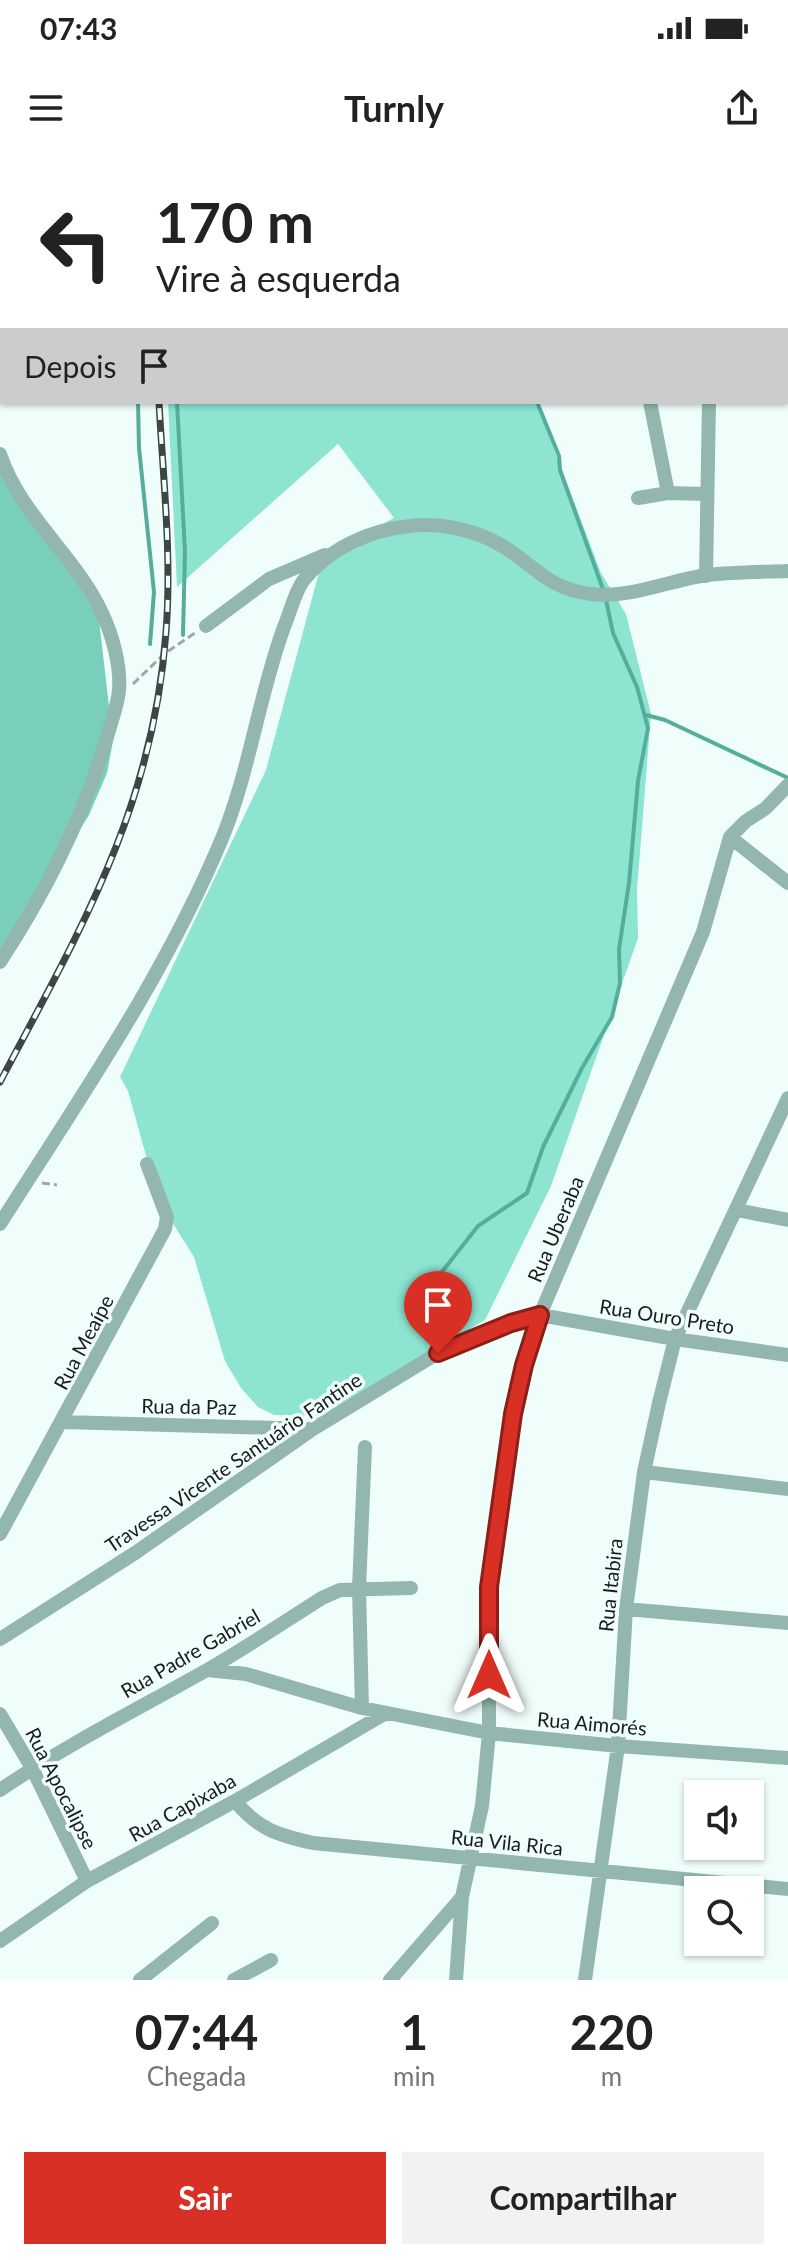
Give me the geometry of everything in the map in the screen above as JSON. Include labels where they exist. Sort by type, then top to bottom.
[{"type":"street","points":[[650,404],[668,493]]},
{"type":"street","points":[[706,576],[709,404]]},
{"type":"street","points":[[0,454],[8,478],[22,500],[76,570],[101,612],[112,640],[120,686],[98,769],[72,829],[23,926],[0,962]]},
{"type":"street","points":[[638,498],[668,493],[707,494]]},
{"type":"street","points":[[206,626],[269,579],[368,535],[410,526],[449,527],[490,539],[554,586],[595,595],[633,591],[706,576],[788,571]]},
{"type":"street","points":[[0,1224],[90,1082],[197,897],[225,831],[279,640],[300,585],[327,554]]},
{"type":"street","points":[[788,785],[766,808],[746,821],[730,837],[788,883]]},
{"type":"street","name":"Rua Uberaba","points":[[456,1980],[462,1897],[482,1806],[489,1733],[489,1587],[513,1414],[524,1365],[540,1315],[703,932],[730,837]]},
{"type":"street","name":"Rua Itabira","points":[[585,1980],[618,1746],[626,1609],[644,1472],[675,1339],[788,1098]]},
{"type":"street","name":"Rua Meaípe","points":[[0,1534],[4,1517],[63,1422],[165,1229],[167,1217],[147,1164]]},
{"type":"street","points":[[737,1210],[788,1220]]},
{"type":"street","name":"Rua Ouro Preto","points":[[540,1315],[788,1355]]},
{"type":"street","name":"Travessa Vicente Santuário Fantine","points":[[0,1639],[135,1553],[313,1429],[438,1353],[511,1323],[540,1315]]},
{"type":"street","name":"Rua da Paz","points":[[63,1422],[313,1429]]},
{"type":"street","points":[[362,1708],[359,1588],[365,1447]]},
{"type":"street","points":[[644,1472],[788,1489]]},
{"type":"street","name":"Rua Padre Gabriel","points":[[0,1790],[147,1701],[207,1670],[322,1598],[340,1590],[411,1588]]},
{"type":"street","points":[[626,1609],[788,1623]]},
{"type":"street","name":"Rua Aimorés","points":[[207,1670],[246,1674],[362,1708],[489,1733],[788,1758]]},
{"type":"street","name":"Rua Capixaba","points":[[0,1941],[87,1881],[235,1801],[386,1713]]},
{"type":"street","name":"Rua Apocalipse","points":[[0,1714],[32,1768],[87,1881]]},
{"type":"street","name":"Rua Vila Rica","points":[[235,1801],[258,1824],[275,1834],[313,1843],[788,1889]]},
{"type":"street","points":[[390,1980],[462,1897]]},
{"type":"street","points":[[140,1980],[212,1923]]},
{"type":"street","points":[[234,1980],[271,1960]]},
{"type":"path","points":[[118,697],[164,654],[206,626]]},
{"type":"green space","points":[[168,404],[537,404],[601,573],[626,614],[651,714],[637,890],[638,938],[551,1186],[485,1320],[327,1416],[274,1415],[258,1407],[241,1388],[225,1361],[194,1257],[172,1222],[150,1170],[128,1091],[120,1077],[266,770],[322,561],[346,542],[394,518],[338,444],[177,587]]},
{"type":"green space","points":[[0,469],[67,565],[99,620],[113,741],[107,773],[89,815],[0,956]]},
{"type":"waterway","points":[[138,404],[139,448],[154,592],[150,644]]},
{"type":"waterway","points":[[177,404],[185,552],[183,635]]},
{"type":"waterway","points":[[538,404],[559,456],[560,470],[604,592]]},
{"type":"waterway","points":[[412,1317],[434,1282],[478,1226],[527,1193],[543,1147],[582,1068],[612,1017],[620,983],[619,949],[629,883],[638,781],[648,728],[637,687],[613,633],[606,600]]},
{"type":"waterway","points":[[646,715],[665,720],[788,778]]},
{"type":"railway","points":[[0,1082],[58,972],[108,866],[146,756],[158,696],[168,603],[159,404]]},
{"type":"route","points":[[438,1353],[511,1323],[540,1315],[513,1414],[489,1587],[489,1675]]}]
